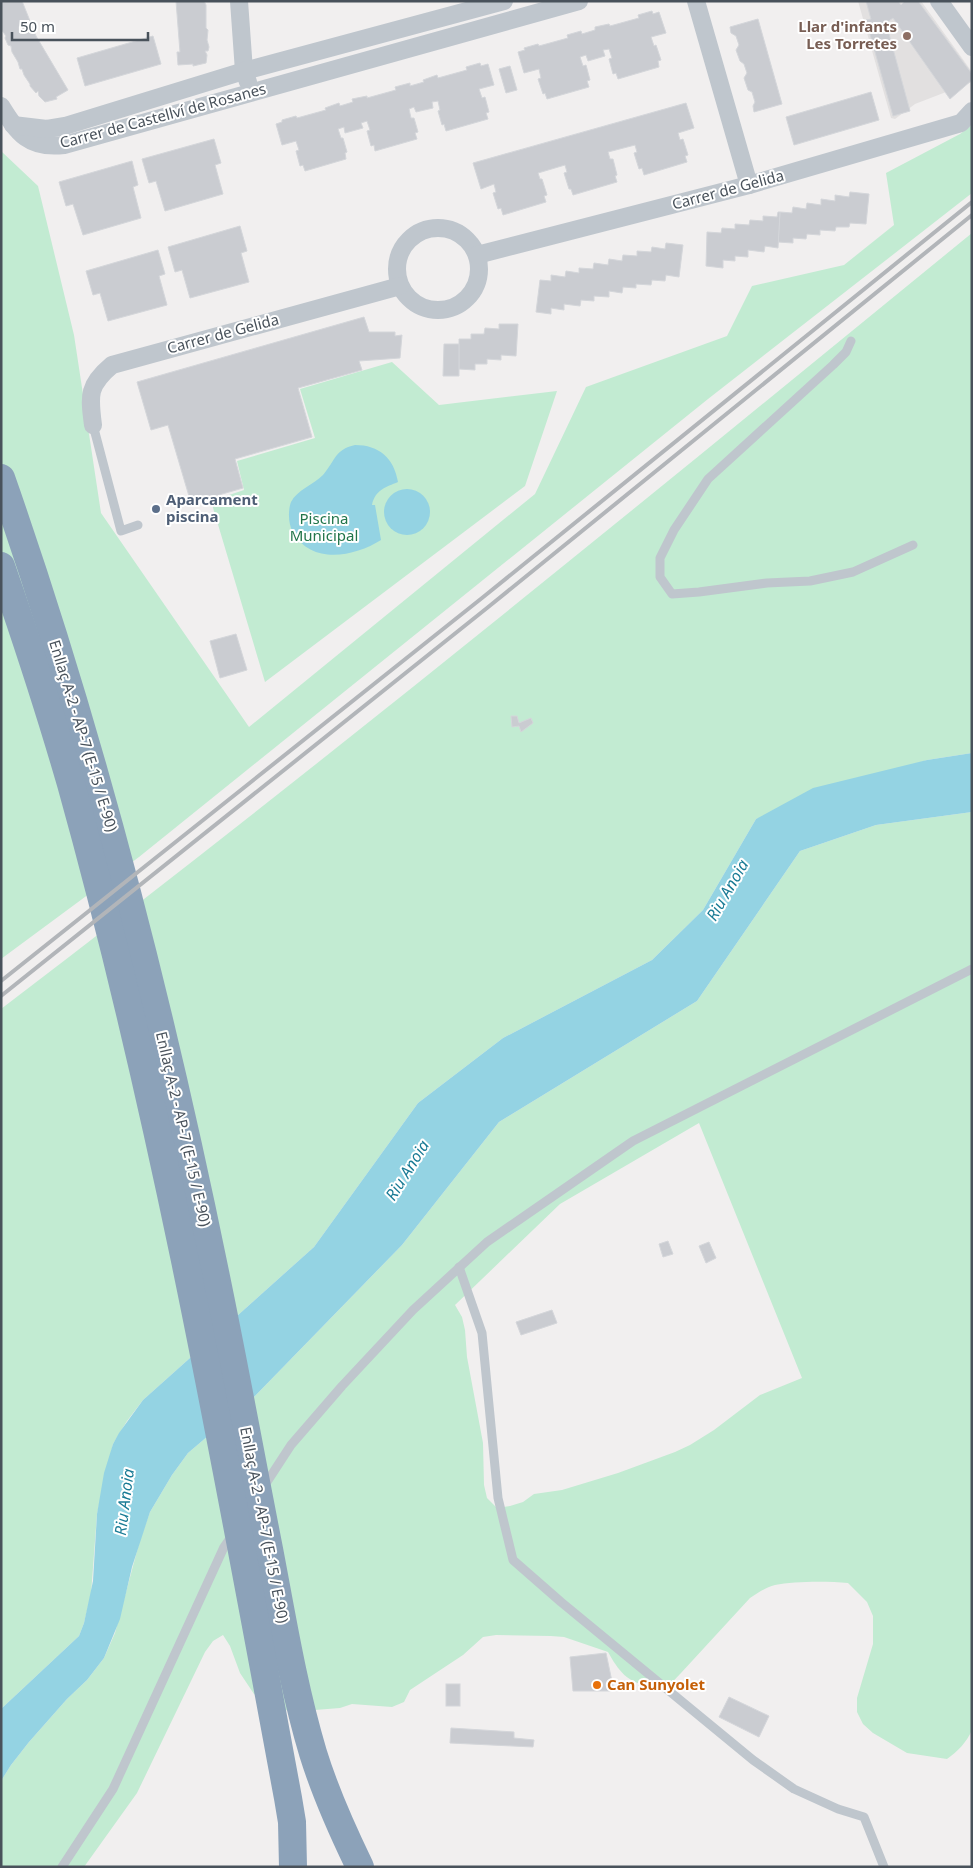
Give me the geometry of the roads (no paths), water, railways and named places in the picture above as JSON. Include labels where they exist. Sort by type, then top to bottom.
[{"type":"highway","name":"Enllaç A-2 - AP-7 (E-15 / E-90)","points":[[1,478],[50,626],[114,842],[166,1048],[215,1270],[294,1679],[314,1754],[326,1789],[339,1818]]},
{"type":"highway","name":"Enllaç A-2 - AP-7 (E-15 / E-90)","points":[[1,566],[75,800],[142,1060],[189,1280],[290,1810]]},
{"type":"highway","points":[[290,1810],[293,1867]]},
{"type":"highway","points":[[290,1810],[304,1867]]},
{"type":"highway","points":[[339,1818],[343,1832],[360,1867]]},
{"type":"highway","points":[[339,1818],[370,1867]]},
{"type":"street","points":[[239,1],[244,71],[251,92]]},
{"type":"street","name":"Carrer de Castellví de Rosanes","points":[[13,125],[47,129],[65,126],[244,71],[465,7],[504,1]]},
{"type":"street","name":"Carrer de Castellví de Rosanes","points":[[13,125],[27,139],[36,144],[49,147],[64,145],[578,1]]},
{"type":"street","points":[[696,1],[749,185]]},
{"type":"street","points":[[939,1],[972,47]]},
{"type":"street","points":[[465,7],[470,31]]},
{"type":"street","points":[[1,106],[13,125]]},
{"type":"street","name":"Carrer de Gelida","points":[[478,255],[749,185],[961,123],[972,111]]},
{"type":"street","points":[[449,229],[461,234],[478,255],[480,269],[478,283],[471,296],[453,308],[432,311],[419,306],[408,298],[400,286],[396,273],[397,260],[402,247],[411,237],[423,230],[449,229]]},
{"type":"street","name":"Carrer de Gelida","points":[[93,424],[90,404],[92,387],[100,375],[112,365],[400,286]]},
{"type":"lane","points":[[851,341],[846,352],[833,366],[708,479],[674,530],[660,558],[660,577],[672,594],[767,583],[810,581],[853,572],[913,545]]},
{"type":"lane","points":[[93,424],[121,530],[138,525]]},
{"type":"lane","points":[[62,1867],[113,1789],[224,1547],[291,1445],[342,1386],[413,1310],[487,1242],[633,1141],[972,968]]},
{"type":"lane","points":[[459,1267],[482,1334],[498,1498],[513,1560],[561,1602],[754,1760],[794,1789],[838,1809],[864,1817],[884,1867]]},
{"type":"water","points":[[355,445],[371,447],[384,454],[393,466],[396,474],[398,482],[378,492],[373,500],[372,505],[375,505],[381,540],[358,551],[346,554],[322,554],[311,550],[301,543],[291,529],[289,509],[291,502],[297,494],[323,475],[339,453]]},
{"type":"water","points":[[407,489],[420,493],[426,499],[430,512],[426,525],[420,531],[407,535],[394,531],[388,525],[384,512],[388,499],[394,493]]},
{"type":"water","name":"Riu Anoia","points":[[972,753],[972,812],[876,825],[800,851],[697,1001],[499,1122],[402,1245],[255,1396],[188,1453],[172,1475],[150,1512],[132,1567],[120,1619],[104,1658],[87,1680],[67,1699],[29,1742],[1,1781],[1,1709],[79,1636],[84,1623],[93,1581],[97,1514],[104,1473],[113,1444],[119,1433],[143,1400],[314,1247],[418,1103],[503,1038],[652,960],[703,910],[756,819],[813,788],[927,760]]},
{"type":"railway","points":[[1,981],[482,598],[972,202]]},
{"type":"railway","points":[[1,996],[487,608],[972,215]]},
{"type":"place","name":"Llar d'infants Les Torretes","points":[[907,36]]},
{"type":"place","name":"Aparcament piscina","points":[[156,509]]},
{"type":"place","name":"Can Sunyolet","points":[[597,1685]]},
{"type":"park label","name":"Piscina Municipal","points":[[324,528]]}]
